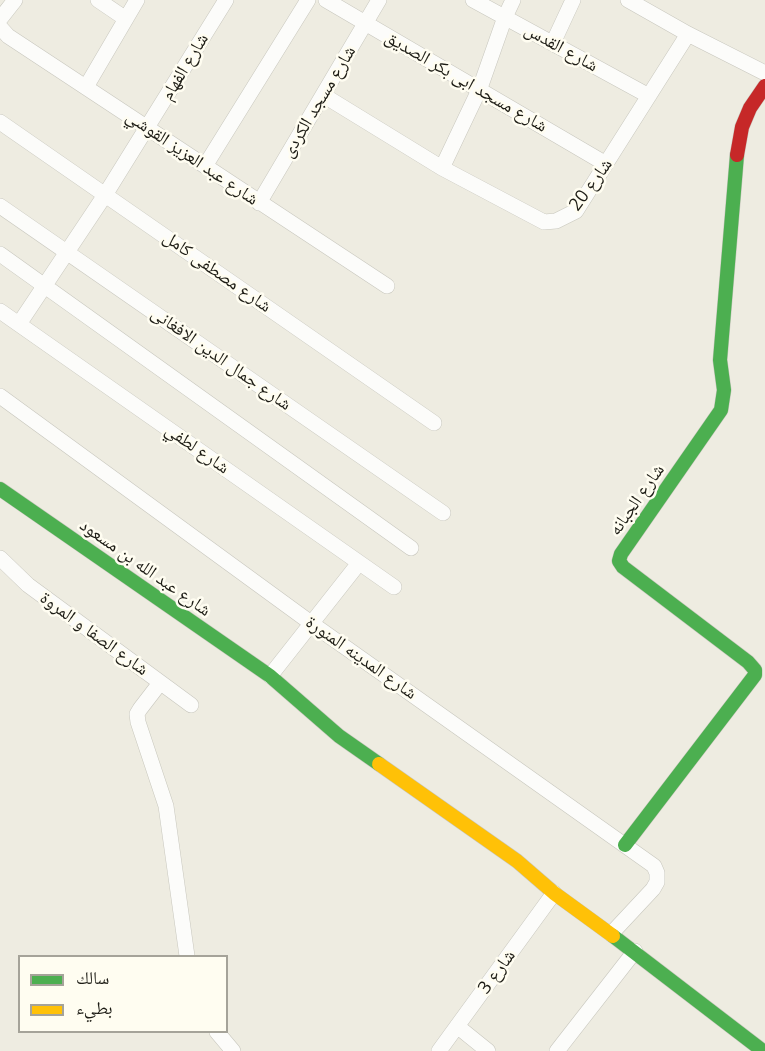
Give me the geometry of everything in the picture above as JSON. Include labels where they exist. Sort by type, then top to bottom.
[{"type":"street","points":[[0,19],[15,0]]},
{"type":"street","points":[[98,0],[126,19]]},
{"type":"street","points":[[86,87],[137,0]]},
{"type":"street","name":"شارع الفهام","points":[[19,324],[105,195],[226,0]]},
{"type":"street","points":[[205,166],[308,0]]},
{"type":"street","name":"شارع مسجد ابى بكر الصديق","points":[[326,0],[480,88],[606,164]]},
{"type":"street","name":"شارع مسجد الكردى","points":[[259,203],[379,0]]},
{"type":"street","name":"شارع القدس","points":[[473,0],[649,96]]},
{"type":"street","points":[[442,168],[480,88],[513,0]]},
{"type":"street","points":[[553,43],[573,0]]},
{"type":"street","points":[[628,0],[765,73]]},
{"type":"street","name":"شارع عبد العزيز القوشي","points":[[0,27],[8,36],[387,286]]},
{"type":"street","name":"شارع 20","points":[[323,95],[442,168],[544,222],[556,221],[576,211],[688,34]]},
{"type":"street","name":"شارع الجبانه","points":[[625,845],[755,675],[755,670],[748,662],[623,567],[619,561],[621,554],[721,410],[724,390],[720,360],[738,146],[742,127],[750,108],[765,86]]},
{"type":"street","name":"شارع مصطفى كامل","points":[[0,122],[434,423]]},
{"type":"street","name":"شارع جمال الدين الافغانى","points":[[0,206],[443,513]]},
{"type":"street","points":[[0,254],[411,548]]},
{"type":"street","name":"شارع لطفي","points":[[0,311],[394,587]]},
{"type":"street","name":"شارع المدينه المنورة","points":[[0,396],[311,623],[654,866],[657,882],[653,889],[611,934]]},
{"type":"street","name":"شارع عبد الله بن مسعود","points":[[0,489],[270,676],[339,736],[517,861],[554,893],[635,951],[763,1051]]},
{"type":"street","name":"شارع الصفا و المروة","points":[[0,558],[28,585],[191,705]]},
{"type":"street","points":[[270,676],[359,563]]},
{"type":"street","points":[[160,683],[137,714],[166,806],[187,955]]},
{"type":"street","name":"شارع 3","points":[[439,1051],[554,893]]},
{"type":"street","points":[[557,1051],[635,951]]},
{"type":"street","points":[[457,1026],[488,1051]]},
{"type":"street","points":[[218,1033],[232,1051]]},
{"type":"traffic: fast","points":[[625,845],[755,675],[755,670],[748,662],[623,567],[619,561],[621,554],[721,410],[724,390],[720,360],[737,155]]},
{"type":"traffic: fast","points":[[0,489],[270,676],[339,736],[379,764]]},
{"type":"traffic: fast","points":[[613,936],[763,1051]]},
{"type":"traffic: slow","points":[[379,764],[517,861],[554,893],[613,936]]},
{"type":"traffic: jam","points":[[737,155],[742,127],[750,108],[765,86]]}]
